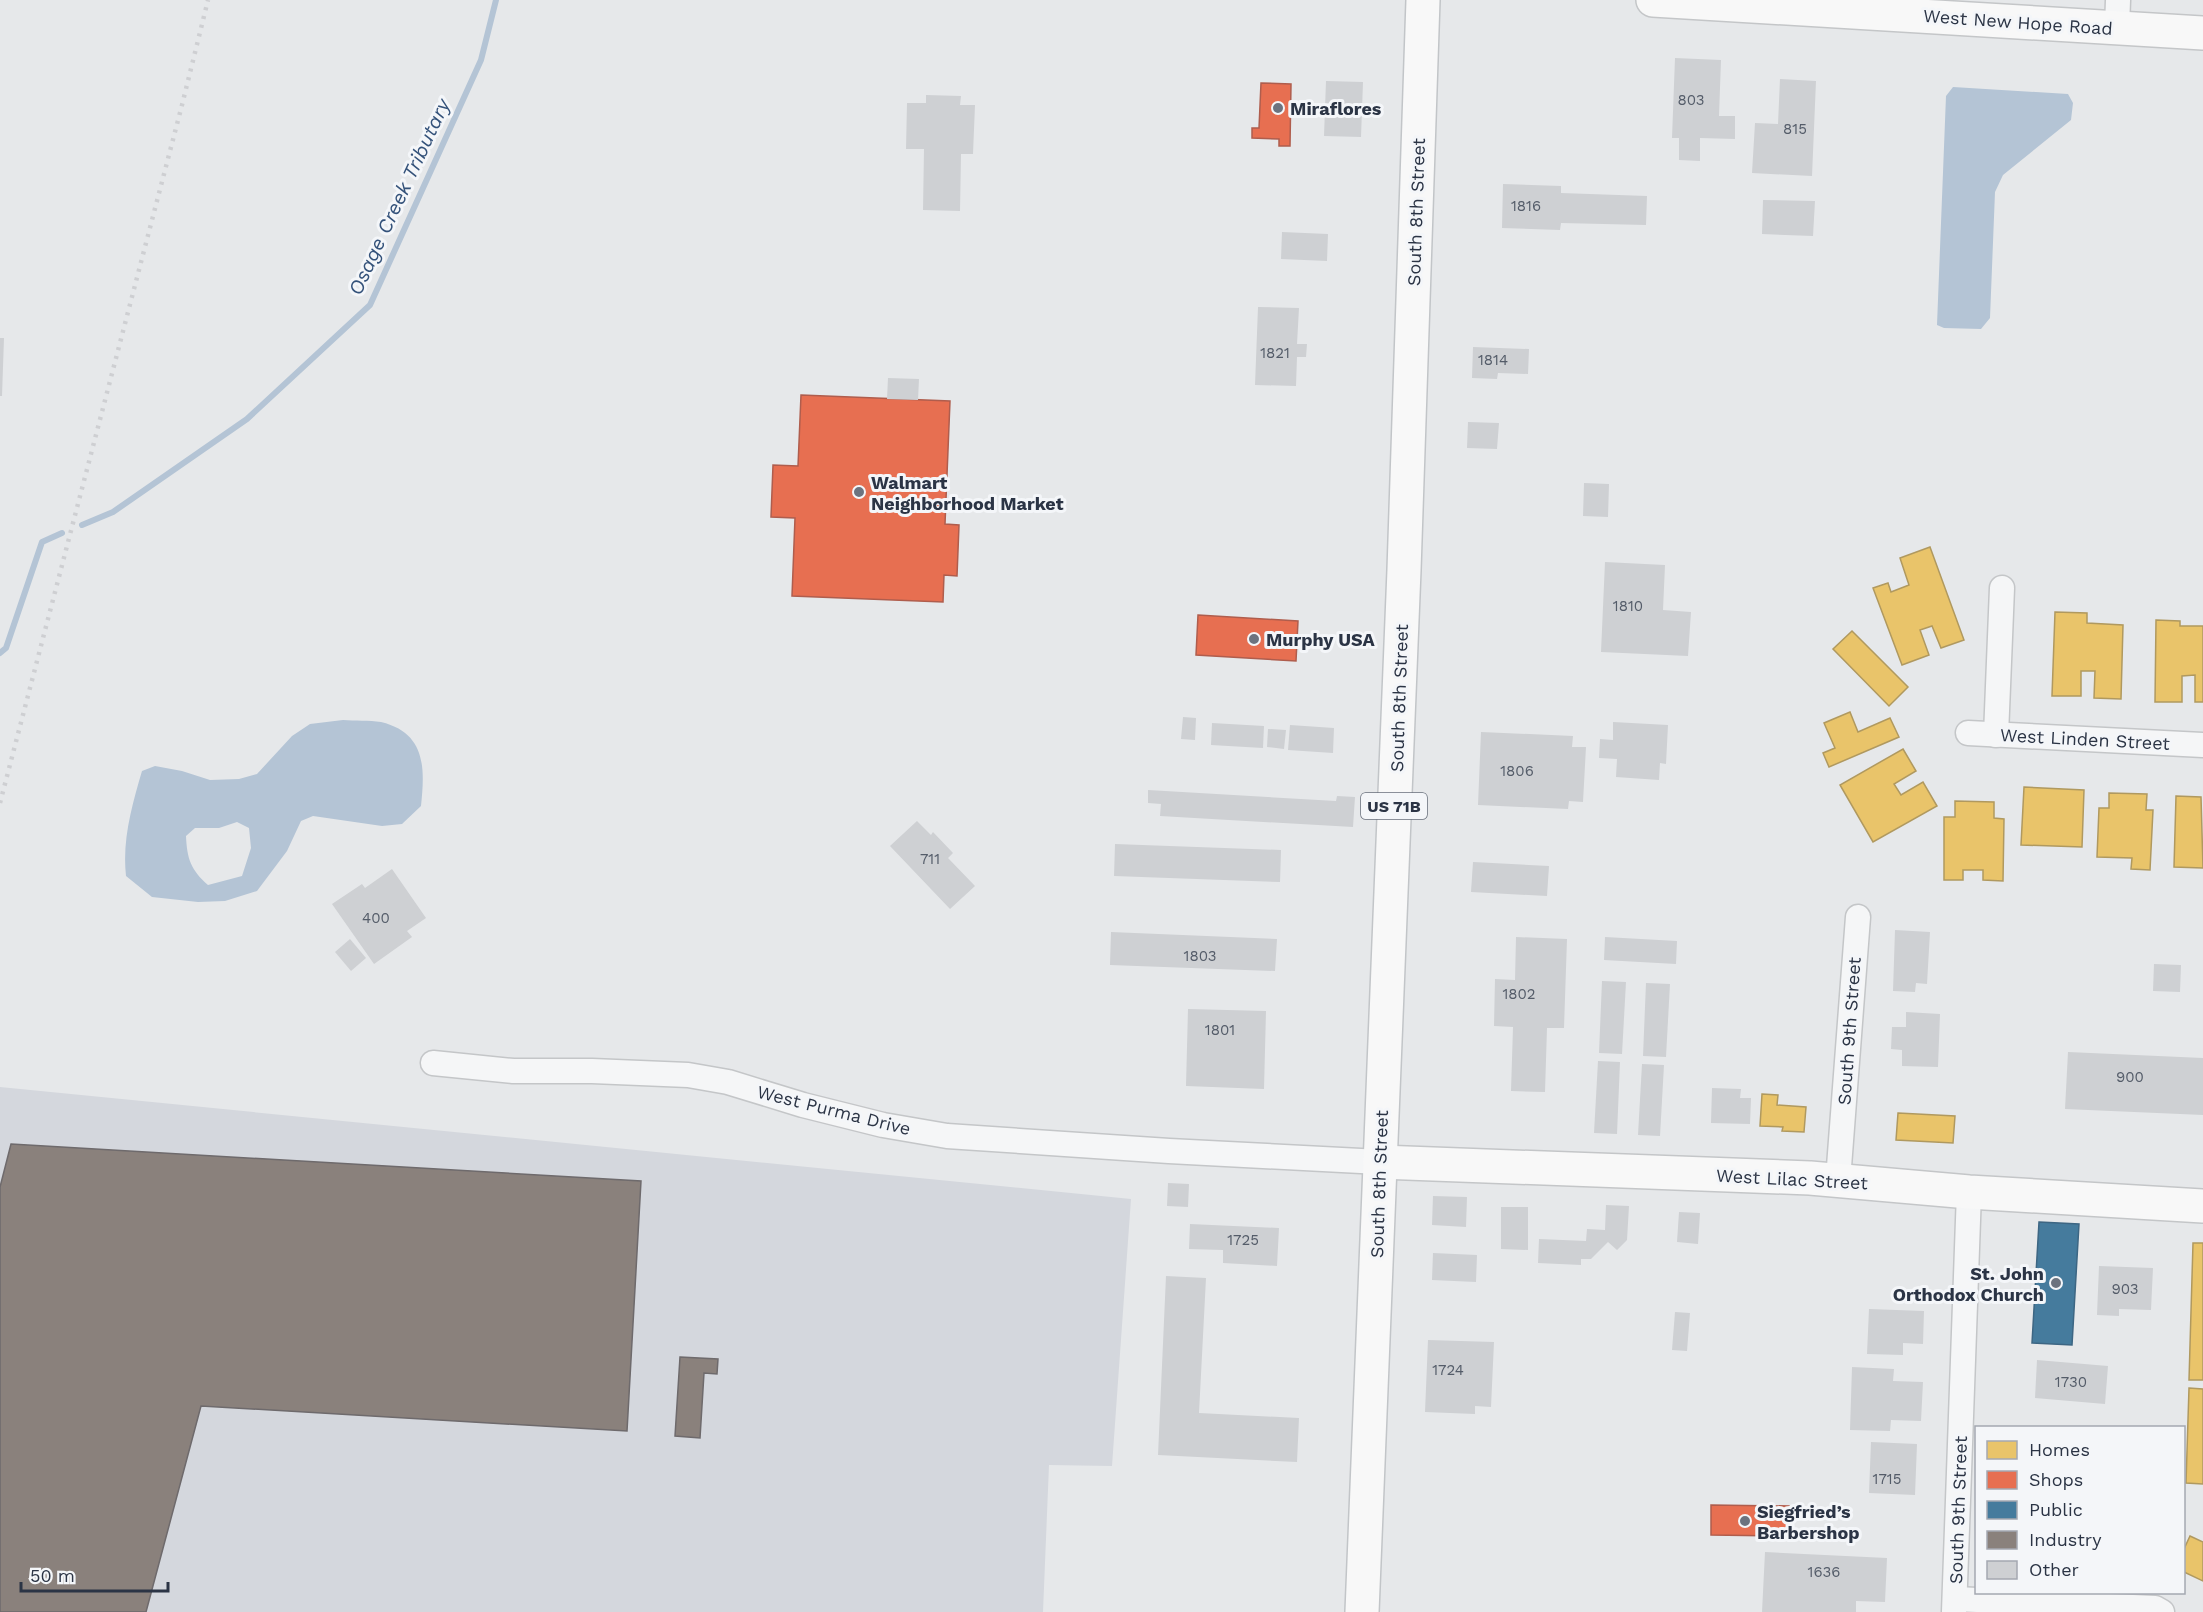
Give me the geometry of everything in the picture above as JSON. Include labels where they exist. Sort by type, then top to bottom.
[{"type":"main road","name":"South 8th Street","points":[[1362,1612],[1405,546],[1423,0]]},
{"type":"main road","name":"West New Hope Road","points":[[1653,0],[2117,14],[2203,33]]},
{"type":"main road","name":"West Lilac Street","points":[[1380,1162],[1838,1180],[1969,1192],[2203,1206]]},
{"type":"street","points":[[1996,735],[2002,588]]},
{"type":"street","name":"West Linden Street","points":[[1968,733],[2203,745]]},
{"type":"street","name":"South 9th Street","points":[[1838,1180],[1858,917]]},
{"type":"street","name":"West Purma Drive","points":[[433,1063],[513,1071],[592,1071],[687,1075],[728,1083],[883,1125],[947,1136],[1380,1162]]},
{"type":"street","name":"South 9th Street","points":[[1955,1605],[1969,1192]]},
{"type":"street","points":[[1955,1605],[2155,1608],[2162,1612]]},
{"type":"shaded area","points":[[0,1087],[1131,1199],[1112,1466],[1049,1465],[1043,1612],[0,1612]]},
{"type":"water","points":[[1953,87],[2068,94],[2073,103],[2071,120],[2003,175],[1995,192],[1990,318],[1981,329],[1944,328],[1937,325],[1946,96]]},
{"type":"water","points":[[343,720],[376,721],[396,727],[407,734],[414,743],[422,766],[421,806],[402,824],[382,826],[313,816],[301,821],[287,851],[257,891],[225,901],[198,902],[152,897],[126,876],[125,849],[131,810],[142,771],[155,766],[182,771],[210,780],[239,779],[257,774],[292,736],[310,724]],"holes":[[[237,822],[249,828],[251,848],[242,876],[208,885],[191,864],[186,836],[195,828],[219,828]]]},
{"type":"building: Homes","points":[[1930,547],[1964,640],[1941,648],[1932,626],[1920,630],[1929,655],[1902,665],[1873,588],[1888,583],[1891,592],[1909,585],[1900,558]]},
{"type":"building: Homes","points":[[2055,612],[2087,613],[2087,623],[2123,625],[2121,699],[2094,698],[2095,671],[2081,671],[2081,696],[2052,696]]},
{"type":"building: Homes","points":[[2156,620],[2180,621],[2180,626],[2203,626],[2203,702],[2195,702],[2195,675],[2182,676],[2182,702],[2155,702]]},
{"type":"building: Homes","points":[[1852,631],[1908,687],[1889,706],[1833,649]]},
{"type":"building: Homes","points":[[1850,712],[1858,732],[1890,718],[1899,737],[1829,767],[1823,753],[1835,748],[1824,723]]},
{"type":"building: Homes","points":[[1903,749],[1916,771],[1894,784],[1901,795],[1923,782],[1937,806],[1873,842],[1840,785]]},
{"type":"building: Homes","points":[[2024,787],[2084,790],[2082,847],[2021,845]]},
{"type":"building: Homes","points":[[2109,793],[2147,794],[2146,810],[2153,810],[2150,870],[2131,869],[2132,858],[2097,857],[2099,808],[2109,808]]},
{"type":"building: Homes","points":[[2176,796],[2201,797],[2203,868],[2174,867]]},
{"type":"building: Homes","points":[[1955,801],[1994,802],[1994,818],[2004,819],[2003,881],[1983,880],[1983,870],[1963,870],[1963,880],[1944,880],[1944,817],[1955,817]]},
{"type":"building: Homes","points":[[1762,1094],[1778,1095],[1777,1105],[1806,1107],[1804,1132],[1782,1131],[1783,1127],[1760,1126]]},
{"type":"building: Homes","points":[[1898,1113],[1955,1116],[1953,1143],[1896,1140]]},
{"type":"building: Homes","points":[[2193,1243],[2203,1243],[2203,1380],[2189,1380]]},
{"type":"building: Homes","points":[[2189,1388],[2203,1389],[2203,1484],[2186,1483]]},
{"type":"building: Homes","points":[[2190,1536],[2203,1542],[2203,1581],[2185,1572],[2185,1547]]},
{"type":"building: Shops","points":[[1261,83],[1291,84],[1290,146],[1279,146],[1279,139],[1252,138],[1252,128],[1259,128]]},
{"type":"building: Shops","name":"Walmart Neighborhood Market","points":[[801,395],[950,401],[945,524],[959,525],[957,576],[944,575],[943,602],[792,596],[795,518],[771,517],[773,465],[798,466]]},
{"type":"building: Shops","points":[[1198,615],[1298,621],[1296,661],[1196,655]]},
{"type":"building: Shops","points":[[1711,1505],[1789,1506],[1789,1536],[1711,1535]]},
{"type":"building: Public","name":"St. John Orthodox Church","points":[[2039,1222],[2079,1224],[2072,1345],[2032,1343]]},
{"type":"building: Industry","points":[[11,1144],[641,1181],[627,1431],[201,1406],[146,1612],[0,1612],[0,1187]]},
{"type":"building: Industry","points":[[680,1357],[718,1359],[717,1374],[704,1373],[700,1438],[675,1436]]},
{"type":"building: Other","points":[[1675,58],[1721,60],[1719,116],[1735,116],[1735,139],[1700,138],[1700,161],[1679,160],[1679,138],[1672,138]]},
{"type":"building: Other","points":[[1780,79],[1816,81],[1812,176],[1752,173],[1755,123],[1778,124]]},
{"type":"building: Other","points":[[1326,81],[1363,82],[1361,137],[1324,136]]},
{"type":"building: Other","points":[[926,95],[961,96],[960,105],[975,105],[973,154],[961,154],[960,211],[923,210],[924,149],[906,149],[907,103],[926,103]]},
{"type":"building: Other","points":[[1503,184],[1561,186],[1561,193],[1647,196],[1646,225],[1561,223],[1560,230],[1502,228]]},
{"type":"building: Other","points":[[1763,200],[1815,201],[1813,236],[1762,234]]},
{"type":"building: Other","points":[[1282,232],[1328,234],[1327,261],[1281,259]]},
{"type":"building: Other","points":[[1258,307],[1299,308],[1297,344],[1307,344],[1306,357],[1297,357],[1296,386],[1255,385]]},
{"type":"building: Other","points":[[0,338],[4,338],[2,396],[0,396]]},
{"type":"building: Other","points":[[1473,347],[1529,349],[1528,374],[1498,373],[1497,379],[1472,378]]},
{"type":"building: Other","points":[[888,378],[919,379],[918,400],[887,399]]},
{"type":"building: Other","points":[[1468,422],[1499,423],[1497,449],[1467,448]]},
{"type":"building: Other","points":[[1584,483],[1609,484],[1608,517],[1583,516]]},
{"type":"building: Other","points":[[1605,562],[1665,565],[1663,610],[1691,612],[1688,656],[1601,652]]},
{"type":"building: Other","points":[[1183,717],[1196,718],[1195,740],[1181,739]]},
{"type":"building: Other","points":[[1613,722],[1668,725],[1666,764],[1660,763],[1659,780],[1616,777],[1617,759],[1599,758],[1600,739],[1613,740]]},
{"type":"building: Other","points":[[1212,723],[1264,726],[1263,748],[1211,745]]},
{"type":"building: Other","points":[[1290,725],[1334,728],[1333,753],[1288,750]]},
{"type":"building: Other","points":[[1268,729],[1286,730],[1284,749],[1267,747]]},
{"type":"building: Other","points":[[1481,732],[1573,736],[1572,747],[1586,747],[1583,802],[1569,801],[1568,809],[1478,805]]},
{"type":"building: Other","points":[[1148,790],[1336,801],[1337,796],[1355,797],[1353,827],[1160,816],[1161,804],[1148,803]]},
{"type":"building: Other","points":[[917,821],[931,835],[933,832],[953,853],[948,858],[975,886],[950,909],[890,846]]},
{"type":"building: Other","points":[[1115,844],[1281,850],[1280,882],[1114,876]]},
{"type":"building: Other","points":[[1473,862],[1549,866],[1547,896],[1471,892]]},
{"type":"building: Other","points":[[392,869],[426,918],[407,931],[412,937],[374,964],[332,904],[362,884],[365,888]]},
{"type":"building: Other","points":[[1895,930],[1930,932],[1927,984],[1916,983],[1915,992],[1893,991]]},
{"type":"building: Other","points":[[1111,932],[1277,939],[1275,971],[1110,965]]},
{"type":"building: Other","points":[[1516,937],[1567,939],[1564,1028],[1547,1028],[1545,1092],[1511,1091],[1513,1027],[1494,1026],[1495,979],[1515,980]]},
{"type":"building: Other","points":[[1605,937],[1677,941],[1676,964],[1604,960]]},
{"type":"building: Other","points":[[350,939],[366,958],[351,971],[335,952]]},
{"type":"building: Other","points":[[2154,964],[2181,965],[2180,992],[2153,991]]},
{"type":"building: Other","points":[[1602,981],[1626,982],[1622,1054],[1599,1053]]},
{"type":"building: Other","points":[[1646,983],[1670,984],[1666,1057],[1643,1056]]},
{"type":"building: Other","points":[[1188,1009],[1266,1011],[1264,1089],[1186,1086]]},
{"type":"building: Other","points":[[1906,1012],[1940,1014],[1938,1067],[1902,1066],[1902,1050],[1891,1049],[1892,1027],[1906,1027]]},
{"type":"building: Other","points":[[2068,1052],[2203,1058],[2203,1115],[2065,1109]]},
{"type":"building: Other","points":[[1598,1061],[1620,1062],[1617,1134],[1594,1133]]},
{"type":"building: Other","points":[[1642,1064],[1664,1065],[1660,1136],[1638,1135]]},
{"type":"building: Other","points":[[1712,1088],[1741,1089],[1740,1098],[1751,1098],[1750,1124],[1711,1123]]},
{"type":"building: Other","points":[[1168,1183],[1189,1184],[1188,1207],[1167,1206]]},
{"type":"building: Other","points":[[1433,1196],[1467,1197],[1466,1227],[1432,1225]]},
{"type":"building: Other","points":[[1606,1205],[1629,1206],[1627,1240],[1617,1250],[1608,1242],[1591,1259],[1581,1259],[1581,1265],[1538,1263],[1539,1239],[1586,1241],[1587,1229],[1605,1230]]},
{"type":"building: Other","points":[[1501,1207],[1528,1207],[1528,1250],[1501,1249]]},
{"type":"building: Other","points":[[1679,1212],[1700,1213],[1698,1244],[1677,1242]]},
{"type":"building: Other","points":[[1190,1224],[1279,1228],[1277,1266],[1223,1263],[1223,1250],[1189,1249]]},
{"type":"building: Other","points":[[1433,1253],[1477,1255],[1476,1282],[1432,1280]]},
{"type":"building: Other","points":[[2099,1266],[2153,1268],[2151,1310],[2119,1309],[2119,1316],[2097,1315]]},
{"type":"building: Other","points":[[1166,1276],[1206,1278],[1199,1413],[1299,1418],[1297,1462],[1158,1455]]},
{"type":"building: Other","points":[[1869,1309],[1924,1311],[1923,1344],[1903,1343],[1903,1355],[1867,1354]]},
{"type":"building: Other","points":[[1675,1312],[1690,1313],[1687,1351],[1672,1350]]},
{"type":"building: Other","points":[[1428,1340],[1494,1342],[1491,1407],[1475,1406],[1475,1414],[1425,1412]]},
{"type":"building: Other","points":[[2037,1360],[2108,1366],[2105,1404],[2035,1398]]},
{"type":"building: Other","points":[[1852,1367],[1894,1369],[1893,1381],[1923,1382],[1921,1421],[1891,1420],[1890,1431],[1850,1430]]},
{"type":"building: Other","points":[[1871,1442],[1917,1444],[1915,1495],[1869,1493]]},
{"type":"building: Other","points":[[1765,1552],[1887,1558],[1885,1602],[1856,1601],[1856,1612],[1762,1612]]},
{"type":"waterway","name":"Osage Creek Tributary","points":[[82,525],[113,512],[247,419],[370,305],[481,60],[496,0]]},
{"type":"waterway","name":"Osage Creek Tributary","points":[[0,653],[6,648],[42,542],[62,533]]},
{"type":"railway","points":[[0,803],[208,0]]},
{"type":"place","name":"Miraflores","points":[[1278,108]]},
{"type":"place","name":"Walmart Neighborhood Market","points":[[859,492]]},
{"type":"place","name":"Murphy USA","points":[[1254,639]]},
{"type":"place","name":"St. John Orthodox Church","points":[[2056,1283]]},
{"type":"place","name":"Siegfried’s Barbershop","points":[[1745,1521]]}]
